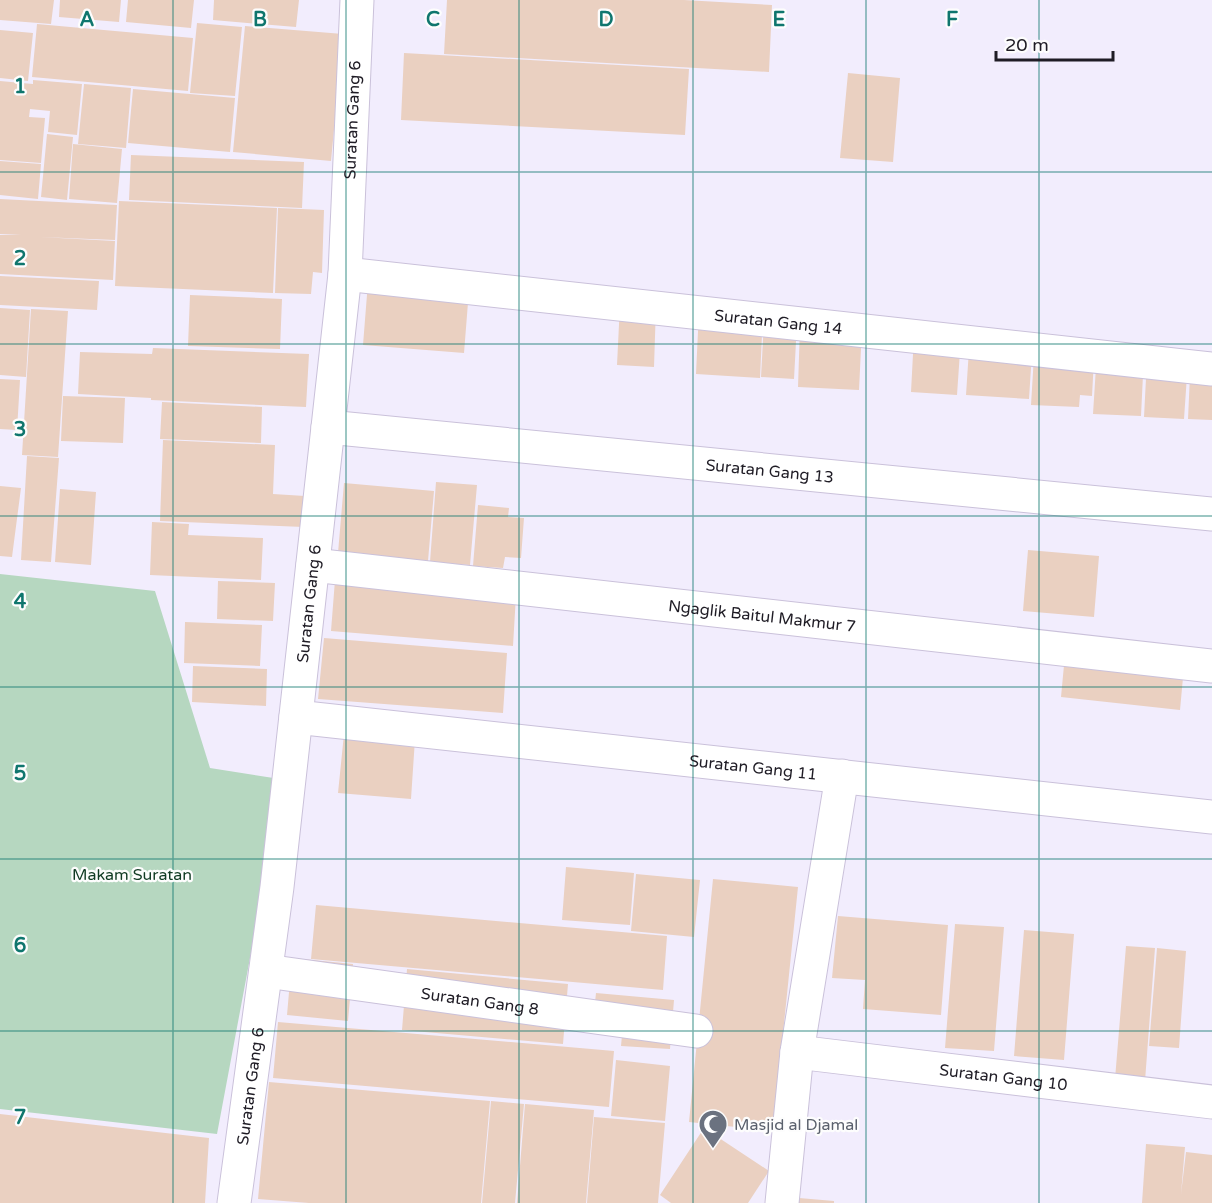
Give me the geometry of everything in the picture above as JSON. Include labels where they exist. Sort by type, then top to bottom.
[{"type":"street","name":"Suratan Gang 6","points":[[242,1202],[345,274],[357,0]]},
{"type":"street","name":"Suratan Gang 14","points":[[345,274],[1212,369]]},
{"type":"street","name":"Suratan Gang 13","points":[[328,427],[1212,514]]},
{"type":"street","name":"Ngaglik Baitul Makmur 7","points":[[313,565],[1212,666]]},
{"type":"street","name":"Suratan Gang 11","points":[[296,717],[1212,817]]},
{"type":"street","points":[[782,1203],[797,1052],[842,776]]},
{"type":"street","name":"Suratan Gang 8","points":[[266,971],[696,1031]]},
{"type":"street","name":"Suratan Gang 10","points":[[797,1052],[1212,1102]]},
{"type":"green space","name":"Makam Suratan","points":[[0,574],[155,591],[210,768],[280,779],[262,894],[217,1134],[0,1109]]},
{"type":"building","points":[[0,0],[54,0],[51,24],[0,20]]},
{"type":"building","points":[[60,0],[121,0],[119,22],[59,17]]},
{"type":"building","points":[[128,0],[194,0],[191,28],[126,22]]},
{"type":"building","points":[[214,0],[299,0],[296,27],[213,20]]},
{"type":"building","points":[[447,0],[684,0],[772,5],[769,72],[444,54]]},
{"type":"building","points":[[197,23],[242,27],[235,96],[190,93]]},
{"type":"building","points":[[37,24],[193,38],[188,91],[32,77]]},
{"type":"building","points":[[245,26],[343,34],[331,161],[233,152]]},
{"type":"building","points":[[0,30],[33,33],[28,81],[0,78]]},
{"type":"building","points":[[404,53],[689,69],[685,135],[401,120]]},
{"type":"building","points":[[848,73],[900,78],[893,162],[840,158]]},
{"type":"building","points":[[33,80],[82,84],[77,135],[48,132],[50,111],[30,109],[29,117],[45,118],[41,163],[0,160],[0,81],[33,84]]},
{"type":"building","points":[[84,84],[131,88],[126,148],[78,144]]},
{"type":"building","points":[[133,89],[235,98],[230,152],[128,143]]},
{"type":"building","points":[[47,134],[73,137],[67,200],[41,197]]},
{"type":"building","points":[[73,144],[122,149],[117,203],[69,199]]},
{"type":"building","points":[[131,155],[304,162],[302,208],[129,200]]},
{"type":"building","points":[[0,161],[41,164],[38,199],[0,195]]},
{"type":"building","points":[[0,199],[117,205],[115,240],[40,237],[115,241],[113,280],[0,274],[0,235],[21,235],[0,234]]},
{"type":"building","points":[[119,201],[277,208],[273,293],[115,286]]},
{"type":"building","points":[[278,208],[324,210],[322,273],[313,272],[311,294],[275,293]]},
{"type":"building","points":[[0,276],[99,281],[97,310],[0,305]]},
{"type":"building","points":[[368,282],[469,290],[464,353],[363,345]]},
{"type":"building","points":[[190,295],[282,299],[280,349],[188,346]]},
{"type":"building","points":[[620,304],[656,306],[654,367],[617,365]]},
{"type":"building","points":[[0,308],[30,310],[26,377],[0,375]]},
{"type":"building","points":[[31,309],[68,311],[58,457],[22,455]]},
{"type":"building","points":[[699,310],[763,313],[760,378],[696,374]]},
{"type":"building","points":[[764,321],[797,323],[794,379],[761,377]]},
{"type":"building","points":[[800,326],[862,328],[859,390],[798,387]]},
{"type":"building","points":[[970,334],[1033,337],[1029,399],[966,395]]},
{"type":"building","points":[[914,335],[961,337],[957,395],[911,392]]},
{"type":"building","points":[[1035,339],[1094,359],[1092,396],[1080,395],[1079,407],[1031,405]]},
{"type":"building","points":[[153,348],[309,354],[306,407],[151,400],[151,398],[78,394],[80,352],[152,354]]},
{"type":"building","points":[[1097,351],[1144,354],[1141,416],[1093,414]]},
{"type":"building","points":[[1147,359],[1188,361],[1184,419],[1144,417]]},
{"type":"building","points":[[1190,375],[1212,376],[1212,420],[1188,419]]},
{"type":"building","points":[[0,379],[20,380],[17,430],[0,429]]},
{"type":"building","points":[[63,396],[125,398],[123,443],[61,441]]},
{"type":"building","points":[[162,402],[262,407],[261,443],[160,439]]},
{"type":"building","points":[[163,440],[275,445],[273,494],[305,496],[304,527],[160,521]]},
{"type":"building","points":[[27,456],[59,458],[51,562],[21,560]]},
{"type":"building","points":[[436,482],[477,485],[470,565],[430,562]]},
{"type":"building","points":[[344,483],[434,491],[428,561],[338,553]]},
{"type":"building","points":[[0,486],[21,488],[12,557],[0,556]]},
{"type":"building","points":[[60,489],[96,492],[91,565],[55,562]]},
{"type":"building","points":[[478,505],[509,508],[508,517],[524,518],[521,558],[505,557],[503,568],[473,566]]},
{"type":"building","points":[[152,522],[189,524],[188,535],[263,538],[261,580],[150,575]]},
{"type":"building","points":[[1028,550],[1099,556],[1094,617],[1023,611]]},
{"type":"building","points":[[335,580],[516,595],[513,646],[331,631]]},
{"type":"building","points":[[218,581],[275,583],[273,621],[217,619]]},
{"type":"building","points":[[185,622],[262,625],[260,666],[184,663]]},
{"type":"building","points":[[324,638],[507,653],[503,713],[318,699]]},
{"type":"building","points":[[1066,644],[1185,656],[1180,710],[1061,697]]},
{"type":"building","points":[[193,666],[267,669],[266,706],[192,702]]},
{"type":"building","points":[[344,734],[415,739],[411,799],[338,793]]},
{"type":"building","points":[[566,867],[634,873],[630,925],[562,920]]},
{"type":"building","points":[[636,874],[700,880],[694,937],[631,931]]},
{"type":"building","points":[[713,879],[798,887],[773,1131],[689,1122]]},
{"type":"building","points":[[316,905],[667,936],[663,990],[311,959]]},
{"type":"building","points":[[838,916],[948,925],[941,1015],[863,1009],[865,980],[832,978]]},
{"type":"building","points":[[955,924],[1004,927],[994,1051],[945,1048]]},
{"type":"building","points":[[1024,930],[1074,934],[1064,1060],[1014,1056]]},
{"type":"building","points":[[1126,946],[1155,948],[1145,1081],[1115,1079]]},
{"type":"building","points":[[1157,948],[1186,951],[1179,1048],[1149,1046]]},
{"type":"building","points":[[292,958],[353,964],[348,1021],[287,1015]]},
{"type":"building","points":[[407,969],[568,984],[563,1044],[402,1030]]},
{"type":"building","points":[[596,993],[674,1000],[670,1049],[621,1046],[623,1024],[593,1021]]},
{"type":"building","points":[[278,1022],[614,1051],[609,1107],[273,1078]]},
{"type":"building","points":[[616,1060],[670,1066],[665,1121],[611,1116]]},
{"type":"building","points":[[269,1082],[490,1101],[481,1203],[309,1203],[258,1199]]},
{"type":"building","points":[[491,1101],[524,1104],[515,1203],[482,1203]]},
{"type":"building","points":[[525,1104],[594,1110],[586,1203],[517,1203]]},
{"type":"building","points":[[0,1114],[209,1138],[205,1203],[0,1203]]},
{"type":"building","points":[[594,1117],[665,1123],[658,1203],[587,1203]]},
{"type":"building","name":"Masjid al Djamal","points":[[704,1128],[769,1171],[748,1203],[671,1203],[660,1195]]},
{"type":"building","points":[[1146,1144],[1185,1147],[1181,1194],[1186,1152],[1212,1155],[1212,1203],[1142,1203]]},
{"type":"building","points":[[799,1198],[834,1201],[834,1203],[798,1203]]},
{"type":"place","name":"Masjid al Djamal","points":[[713,1150]]}]
